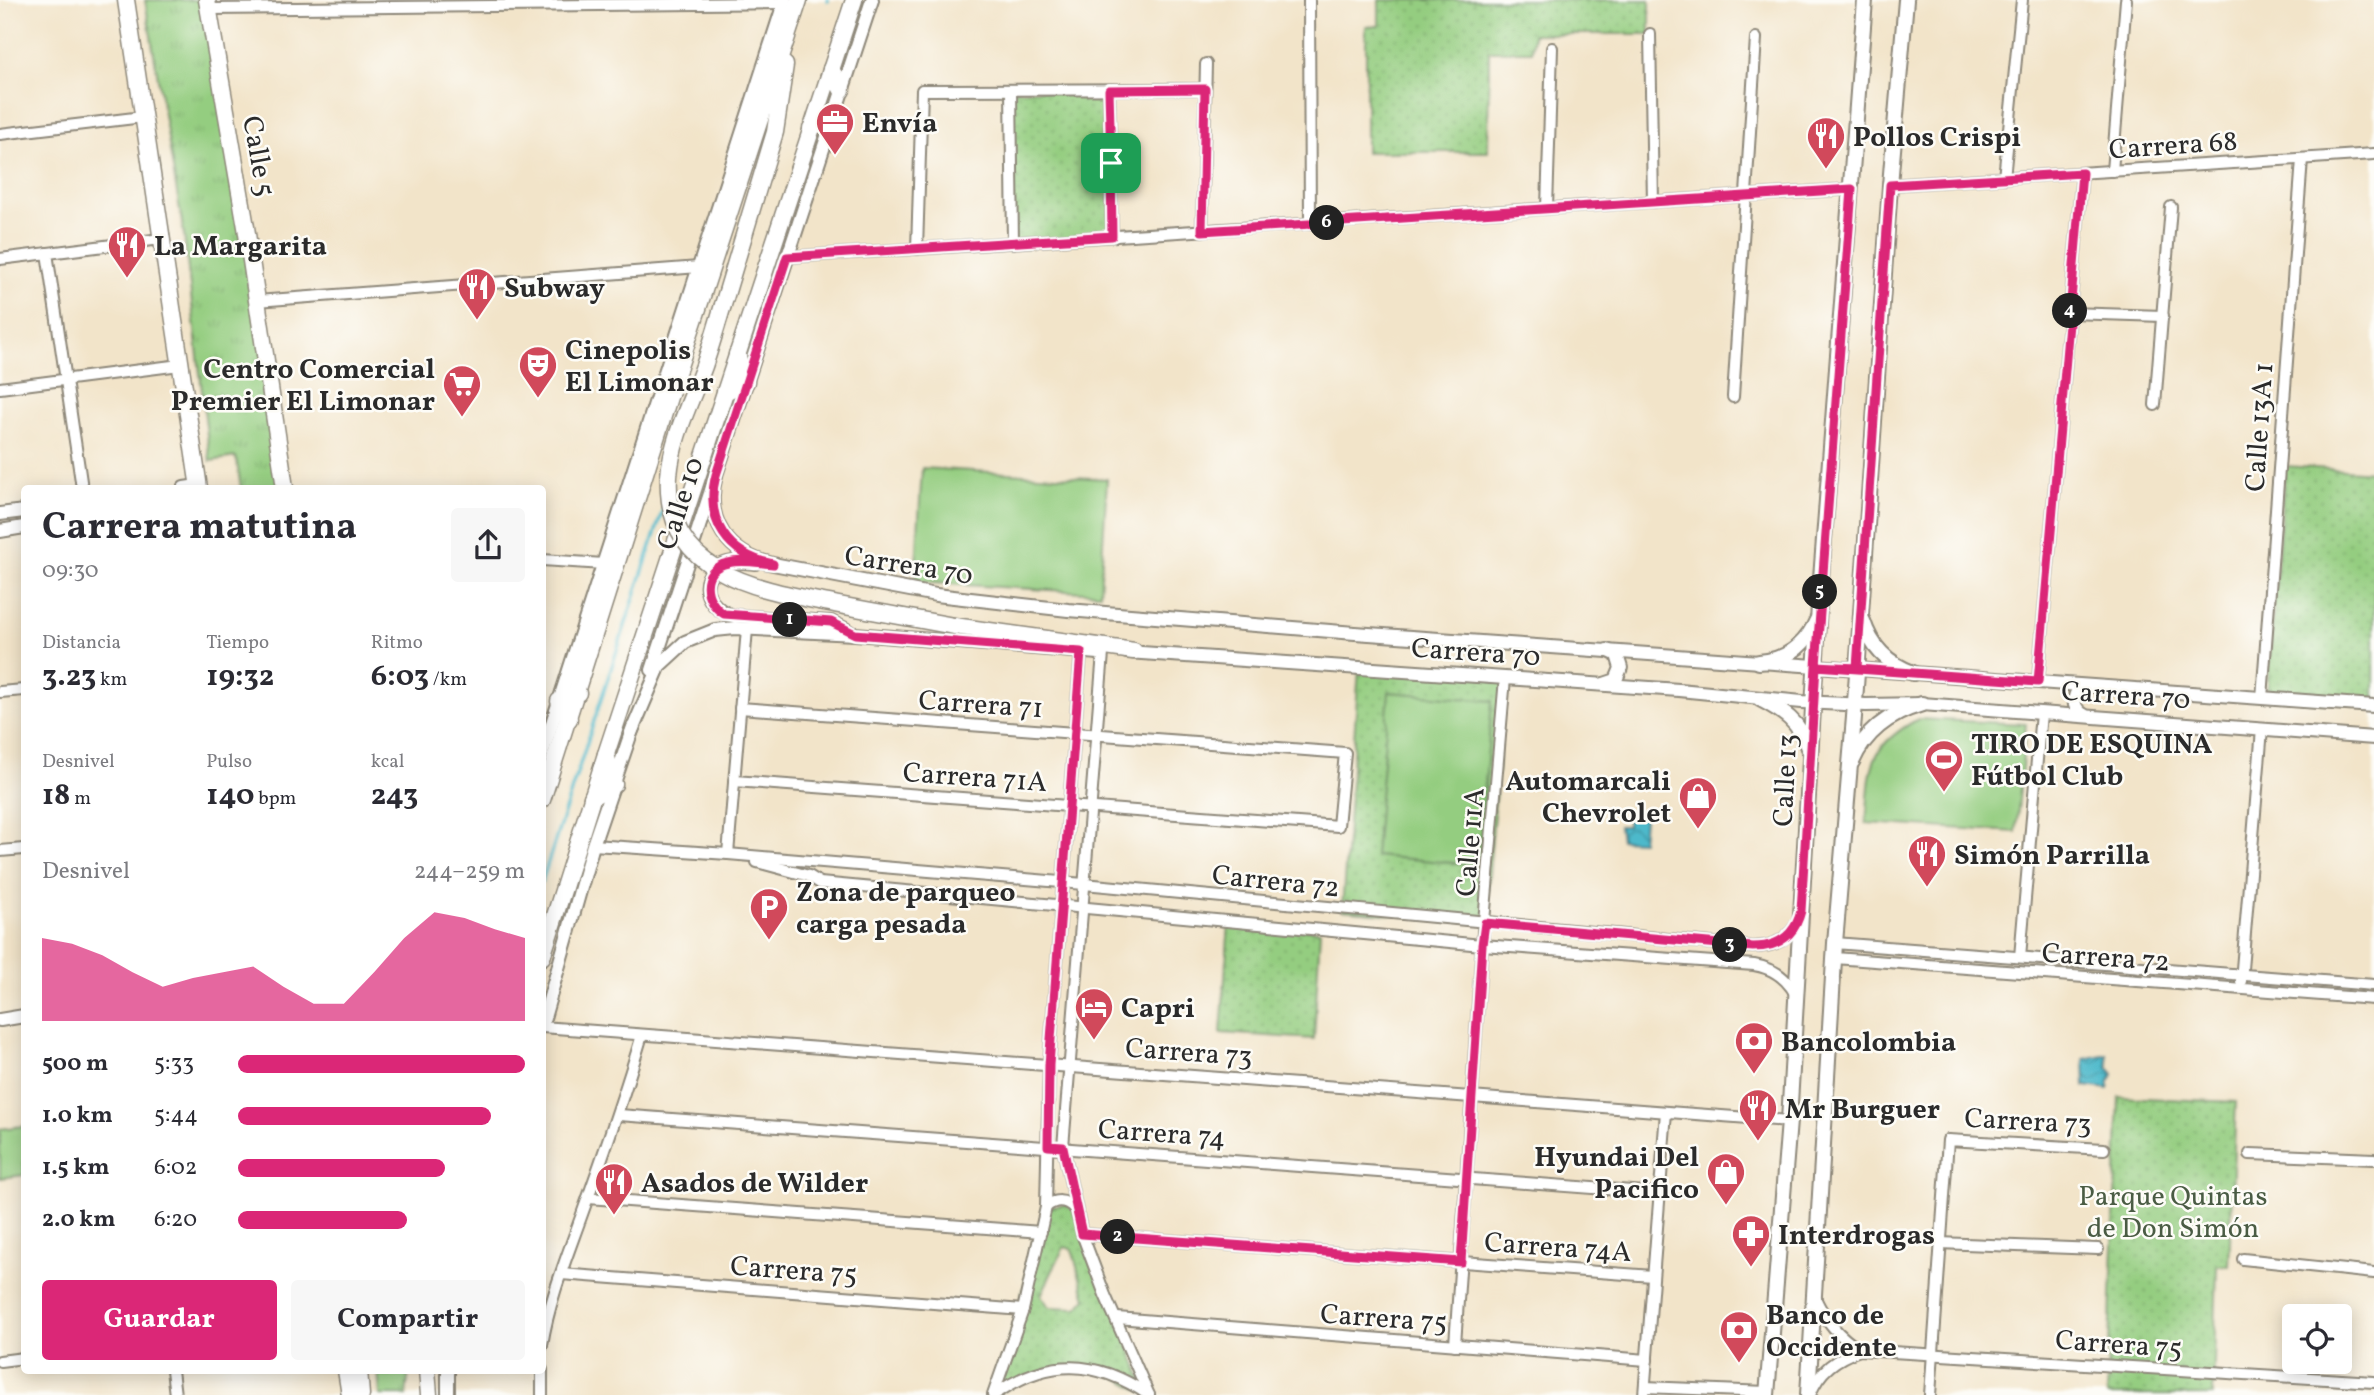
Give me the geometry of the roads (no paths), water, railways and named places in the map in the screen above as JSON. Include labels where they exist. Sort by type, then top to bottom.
[{"type":"main road","points":[[127,0],[180,365],[194,485]]},
{"type":"main road","name":"Calle 10","points":[[546,933],[854,0]]},
{"type":"main road","name":"Calle 13","points":[[1767,1394],[1789,1121],[1812,703],[1865,0]]},
{"type":"main road","points":[[1809,1395],[1835,943],[1906,0]]},
{"type":"main road","name":"Calle 10","points":[[546,788],[578,694],[664,391],[791,21],[789,1]]},
{"type":"main road","name":"Calle 5","points":[[207,5],[257,301],[285,485]]},
{"type":"main road","points":[[791,21],[775,132],[704,365],[674,443],[669,478],[671,507],[684,539],[709,565],[723,575],[797,597],[954,626],[1134,652]]},
{"type":"main road","points":[[831,69],[842,90]]},
{"type":"main road","points":[[811,128],[833,116]]},
{"type":"main road","points":[[725,392],[746,382],[737,354]]},
{"type":"main road","points":[[1759,662],[1773,661],[1798,648],[1813,629],[1819,605]]},
{"type":"main road","points":[[1861,609],[1866,630],[1877,649],[1893,664],[1913,673]]},
{"type":"main road","points":[[569,719],[559,701],[578,694]]},
{"type":"main road","points":[[1760,699],[1778,708],[1794,721],[1804,736],[1810,754]]},
{"type":"main road","points":[[1849,770],[1860,747],[1876,727],[1898,713],[1922,704]]},
{"type":"main road","points":[[592,797],[614,784],[606,754]]},
{"type":"main road","points":[[427,1374],[429,1395]]},
{"type":"street","name":"Calle 10","points":[[546,1012],[593,845],[872,0]]},
{"type":"street","points":[[1309,0],[1310,224]]},
{"type":"street","points":[[2004,178],[2022,0]]},
{"type":"street","points":[[2112,171],[2126,0]]},
{"type":"street","points":[[207,5],[789,1]]},
{"type":"street","name":"Calle 10","points":[[675,359],[699,267],[789,1]]},
{"type":"street","points":[[1650,34],[1653,202]]},
{"type":"street","points":[[1733,397],[1756,38]]},
{"type":"street","points":[[1547,208],[1552,48]]},
{"type":"street","points":[[1202,231],[1206,64]]},
{"type":"street","points":[[917,249],[922,90],[1205,89]]},
{"type":"street","points":[[1011,90],[1013,243]]},
{"type":"street","points":[[1109,90],[1112,236]]},
{"type":"street","points":[[0,134],[143,117]]},
{"type":"street","name":"Carrera 68","points":[[1890,185],[2374,154]]},
{"type":"street","name":"Calle 13A 1","points":[[2262,698],[2302,159]]},
{"type":"street","points":[[2038,682],[2082,173]]},
{"type":"street","points":[[787,257],[1852,189]]},
{"type":"street","points":[[2155,405],[2171,207]]},
{"type":"street","points":[[0,259],[161,239]]},
{"type":"street","points":[[47,253],[82,485]]},
{"type":"street","points":[[257,301],[699,267]]},
{"type":"street","points":[[2069,313],[2163,316]]},
{"type":"street","points":[[0,388],[180,365]]},
{"type":"street","name":"Calle 10","points":[[546,742],[664,391]]},
{"type":"street","name":"Carrera 70","points":[[716,475],[713,508],[721,530],[737,550],[748,557],[924,593],[1068,610],[1354,633],[2374,706]]},
{"type":"street","points":[[0,514],[21,511]]},
{"type":"street","points":[[0,531],[21,528]]},
{"type":"street","points":[[546,560],[604,564]]},
{"type":"street","points":[[773,564],[730,562],[721,565],[708,581],[709,600],[724,614],[831,622],[855,634]]},
{"type":"street","points":[[728,854],[747,629]]},
{"type":"street","name":"Carrera 70","points":[[631,733],[660,665],[677,648],[706,632],[747,629],[1604,684],[1812,703],[1922,704],[2374,738]]},
{"type":"street","points":[[1604,684],[1616,680],[1621,668],[1617,655],[1605,650]]},
{"type":"street","points":[[993,1395],[1023,1310],[1046,1207],[1049,1065],[1081,652]]},
{"type":"street","points":[[1103,653],[1063,1147],[1074,1208],[1082,1234],[1105,1295],[1149,1395]]},
{"type":"street","name":"Calle 11A","points":[[1455,1345],[1482,945],[1506,678]]},
{"type":"street","points":[[2084,715],[2074,702],[2077,692],[2086,686]]},
{"type":"street","points":[[0,692],[21,690]]},
{"type":"street","name":"Carrera 71","points":[[740,708],[1345,753],[1338,826]]},
{"type":"street","points":[[2020,957],[2041,713]]},
{"type":"street","points":[[2241,989],[2262,729]]},
{"type":"street","name":"Carrera 71A","points":[[734,781],[1338,826]]},
{"type":"street","name":"Carrera 72","points":[[593,845],[1063,882],[1765,947],[1776,944],[1793,931],[1801,911]]},
{"type":"street","points":[[0,851],[21,849]]},
{"type":"street","name":"Carrera 72","points":[[728,854],[809,876],[820,883],[1482,945],[1754,965],[1780,975],[1796,996]]},
{"type":"street","name":"Carrera 72","points":[[1835,943],[2374,985]]},
{"type":"street","points":[[1947,967],[1948,952]]},
{"type":"street","name":"Carrera 72","points":[[1835,958],[2374,999]]},
{"type":"street","points":[[2128,981],[2129,966]]},
{"type":"street","points":[[0,1020],[21,1016]]},
{"type":"street","name":"Carrera 73","points":[[546,1026],[1789,1121]]},
{"type":"street","points":[[546,1321],[619,1115],[642,1035]]},
{"type":"street","points":[[1666,1112],[1644,1391],[1767,1394]]},
{"type":"street","name":"Carrera 74","points":[[619,1115],[1660,1193]]},
{"type":"street","name":"Carrera 73","points":[[1939,1242],[1948,1140],[2104,1149]]},
{"type":"street","points":[[2250,1154],[2374,1159]]},
{"type":"street","points":[[588,1198],[1041,1232]]},
{"type":"street","points":[[1046,1207],[1058,1200],[1067,1202],[1074,1208]]},
{"type":"street","name":"Carrera 74A","points":[[1082,1234],[1653,1276]]},
{"type":"street","points":[[1930,1395],[1939,1242],[2098,1249]]},
{"type":"street","points":[[2242,1259],[2374,1273]]},
{"type":"street","name":"Carrera 75","points":[[561,1274],[1023,1310]]},
{"type":"street","points":[[1814,1296],[1832,1328],[1860,1350]]},
{"type":"street","name":"Carrera 75","points":[[1117,1318],[1647,1360]]},
{"type":"street","points":[[1809,1395],[1818,1378],[1830,1365],[1844,1355],[1860,1350]]},
{"type":"street","name":"Carrera 75","points":[[1860,1350],[2374,1382]]},
{"type":"street","points":[[0,1361],[21,1358]]},
{"type":"street","points":[[993,1395],[1028,1375],[1068,1367],[1109,1373],[1129,1381],[1149,1395]]},
{"type":"street","points":[[172,1374],[175,1395]]},
{"type":"street","points":[[448,1374],[448,1395]]},
{"type":"street","points":[[542,1374],[542,1395]]},
{"type":"water","points":[[1627,816],[1644,818],[1642,841],[1621,840],[1619,826],[1627,826]]},
{"type":"water","points":[[2107,1054],[2108,1067],[2114,1074],[2108,1089],[2085,1086],[2084,1059]]},
{"type":"waterway","points":[[546,869],[665,503]]},
{"type":"place","name":"Envía","points":[[835,156]]},
{"type":"place","name":"Pollos Crispi","points":[[1826,170]]},
{"type":"place","name":"La Margarita","points":[[127,279]]},
{"type":"place","name":"Subway","points":[[477,321]]},
{"type":"place","name":"Cinepolis El Limonar","points":[[538,399]]},
{"type":"place","name":"Centro Comercial Premier El Limonar","points":[[462,418]]},
{"type":"place","name":"TIRO DE ESQUINA Fútbol Club","points":[[1944,793]]},
{"type":"place","name":"Automarcali Chevrolet","points":[[1698,830]]},
{"type":"place","name":"Simón Parrilla","points":[[1927,888]]},
{"type":"place","name":"Zona de parqueo carga pesada","points":[[769,941]]},
{"type":"place","name":"Capri","points":[[1094,1041]]},
{"type":"place","name":"Bancolombia","points":[[1754,1075]]},
{"type":"place","name":"Mr Burguer","points":[[1758,1142]]},
{"type":"place","name":"Hyundai Del Pacifico","points":[[1726,1206]]},
{"type":"place","name":"Asados de Wilder","points":[[614,1216]]},
{"type":"place","name":"Interdrogas","points":[[1751,1268]]},
{"type":"place","name":"Banco de Occidente","points":[[1739,1364]]},
{"type":"park label","name":"Parque Quintas de Don Simón","points":[[2173,1211]]}]
